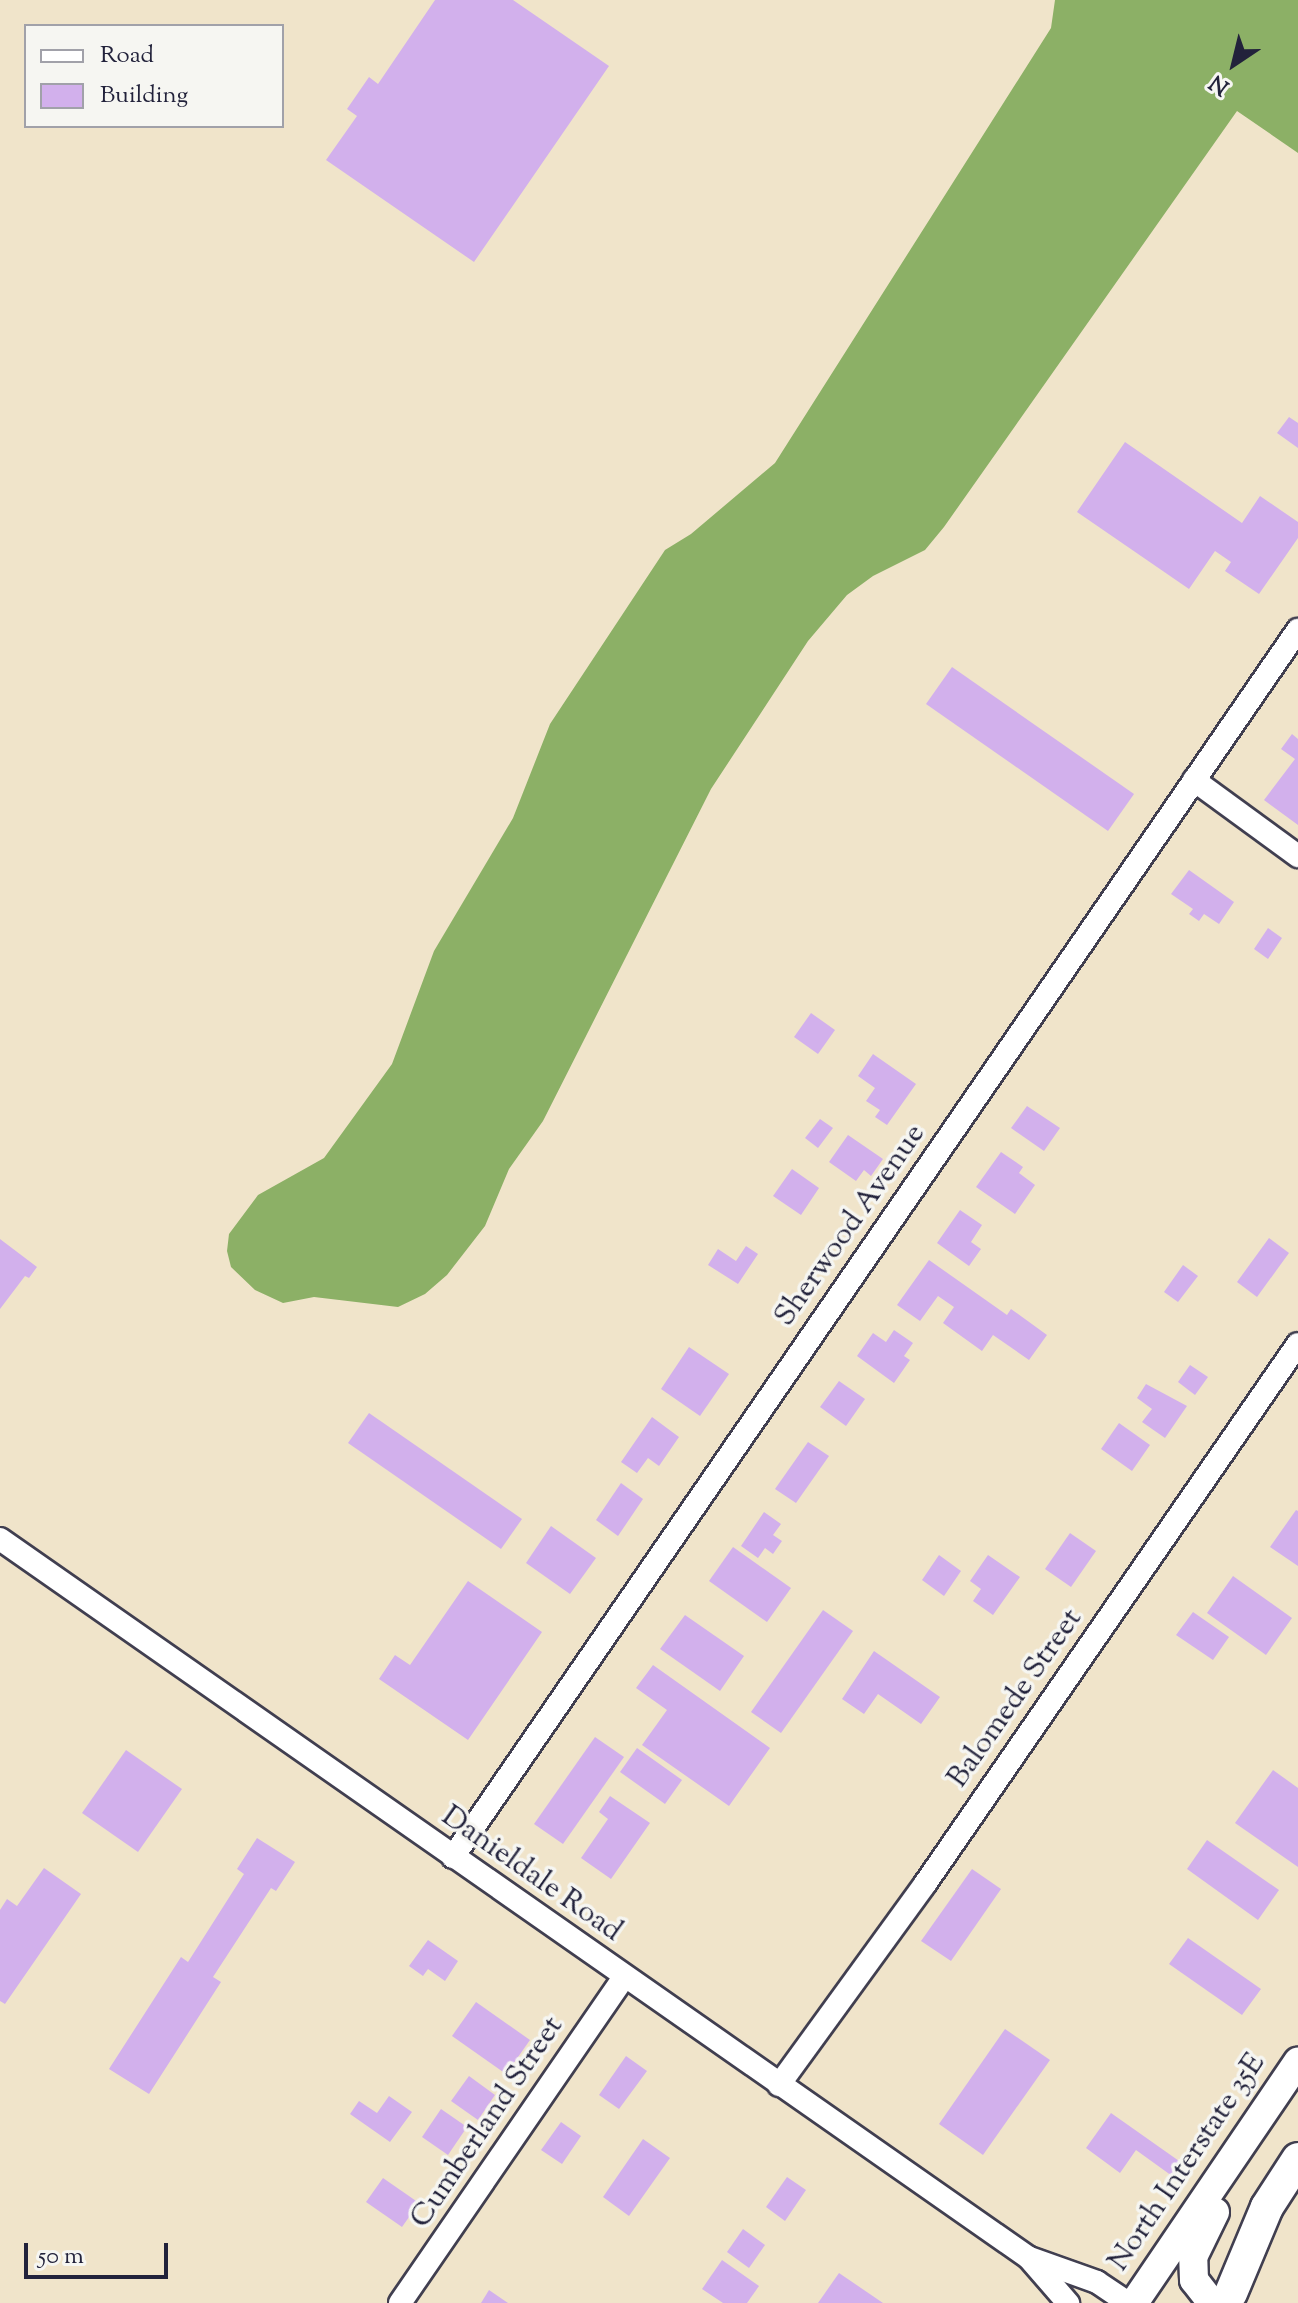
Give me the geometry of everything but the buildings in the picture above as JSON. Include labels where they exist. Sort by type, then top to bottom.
[{"type":"highway","points":[[1222,2300],[1267,2207],[1298,2159]]},
{"type":"highway","points":[[1222,2300],[1298,2195]]},
{"type":"main road","points":[[1222,2300],[1194,2280],[1193,2257],[1198,2241],[1244,2169],[1298,2064]]},
{"type":"main road","name":"North Interstate 35E","points":[[1131,2303],[1298,2064]]},
{"type":"street","name":"Sherwood Avenue","points":[[453,1857],[1298,630]]},
{"type":"street","points":[[1194,780],[1298,856]]},
{"type":"street","name":"Balomede Street","points":[[779,2085],[934,1871],[1298,1344]]},
{"type":"street","name":"Danieldale Road","points":[[0,1539],[1029,2258],[1068,2303]]},
{"type":"street","name":"Cumberland Street","points":[[400,2303],[624,1977]]},
{"type":"street","name":"Danieldale Road","points":[[1029,2258],[1097,2282],[1131,2303]]},
{"type":"green space","points":[[1055,0],[1298,0],[1298,153],[1237,111],[944,527],[925,550],[873,576],[847,595],[808,641],[711,789],[543,1121],[509,1169],[485,1226],[447,1275],[425,1294],[398,1307],[314,1297],[283,1303],[255,1290],[231,1267],[227,1251],[229,1234],[258,1195],[324,1158],[392,1064],[434,951],[513,818],[550,724],[665,550],[691,534],[775,463],[1051,28]]}]
